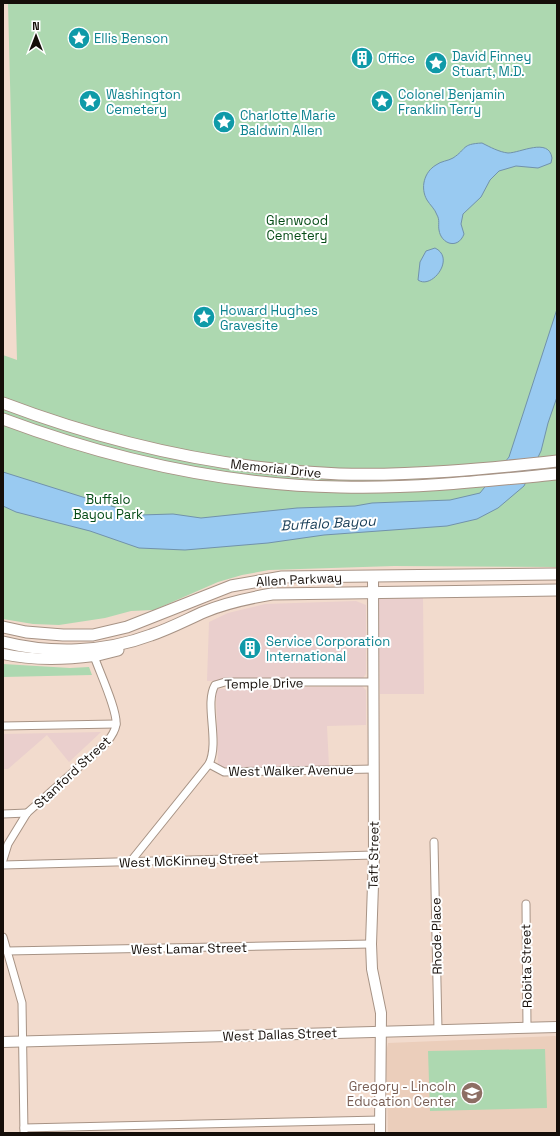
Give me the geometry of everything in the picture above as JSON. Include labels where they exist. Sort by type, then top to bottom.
[{"type":"main road","name":"Memorial Drive","points":[[3,403],[67,426],[113,439],[209,460],[295,471],[382,474],[446,472],[554,462]]},
{"type":"main road","name":"Memorial Drive","points":[[3,419],[63,439],[156,464],[208,474],[265,482],[339,487],[446,485],[551,475]]},
{"type":"main road","name":"Allen Parkway","points":[[3,627],[26,632],[63,635],[93,635],[127,627],[231,586],[255,580],[290,577],[557,574]]},
{"type":"main road","name":"Allen Parkway","points":[[3,642],[20,646],[63,651],[89,649],[149,636],[204,612],[244,599],[272,594],[557,590]]},
{"type":"main road","points":[[94,656],[114,652],[149,636]]},
{"type":"street","name":"Taft Street","points":[[373,576],[374,855],[371,944],[372,969],[381,1012],[380,1133]]},
{"type":"street","points":[[3,654],[29,659],[61,660],[94,656]]},
{"type":"street","name":"Stanford Street","points":[[3,860],[8,844],[26,813],[107,742],[116,724],[115,713],[94,656]]},
{"type":"street","name":"Temple Drive","points":[[131,862],[209,764],[213,755],[213,690],[220,683],[374,682]]},
{"type":"street","points":[[3,726],[116,724]]},
{"type":"street","name":"West Walker Avenue","points":[[209,764],[224,772],[374,769]]},
{"type":"street","points":[[3,814],[26,813]]},
{"type":"street","name":"Rhode Place","points":[[434,842],[438,1030]]},
{"type":"street","name":"West McKinney Street","points":[[3,865],[374,855]]},
{"type":"street","name":"Robita Street","points":[[526,904],[527,1028]]},
{"type":"street","points":[[3,937],[22,1004],[24,1130],[381,1120]]},
{"type":"street","name":"West Lamar Street","points":[[7,951],[371,944]]},
{"type":"street","name":"West Dallas Street","points":[[3,1042],[557,1027]]},
{"type":"shaded area","points":[[423,598],[424,694],[380,694],[378,599]]},
{"type":"shaded area","points":[[356,601],[366,605],[366,674],[363,678],[207,681],[209,622],[228,613],[265,604]]},
{"type":"shaded area","points":[[362,686],[366,690],[366,725],[327,726],[329,766],[220,768],[218,766],[216,693],[218,689]]},
{"type":"shaded area","points":[[101,732],[69,762],[47,735],[8,769],[3,769],[3,734]]},
{"type":"shaded area","name":"Gregory - Lincoln Education Center","points":[[557,1037],[557,1133],[388,1133],[386,1053],[388,1043]]},
{"type":"green space","name":"Glenwood Cemetery","points":[[8,3],[557,3],[557,567],[394,566],[269,570],[242,575],[218,582],[154,610],[131,611],[105,618],[59,625],[33,624],[3,619],[3,355],[17,360]]},
{"type":"green space","points":[[3,664],[70,668],[89,667],[92,675],[3,677]]},
{"type":"green space","points":[[545,1049],[547,1108],[430,1111],[428,1051]]},
{"type":"water","points":[[482,143],[508,153],[540,147],[546,148],[550,152],[552,158],[551,163],[538,168],[516,166],[499,171],[490,180],[481,197],[463,214],[461,224],[464,234],[461,239],[454,243],[446,242],[440,235],[438,217],[425,195],[424,181],[432,168],[438,164],[453,158],[471,144]]},
{"type":"water","points":[[435,248],[441,253],[443,259],[443,265],[440,272],[430,281],[424,282],[418,280],[420,262],[426,251]]},
{"type":"water","name":"Buffalo Bayou","points":[[557,309],[557,397],[548,423],[541,451],[524,486],[498,508],[477,519],[447,526],[324,535],[268,543],[185,550],[139,548],[90,531],[16,512],[3,506],[3,472],[140,515],[173,514],[201,518],[297,508],[450,500],[480,493],[509,457]]},
{"type":"place","name":"Ellis Benson","points":[[79,38]]},
{"type":"place","name":"Office","points":[[362,58]]},
{"type":"place","name":"David Finney Stuart, M.D.","points":[[436,63]]},
{"type":"place","name":"Washington Cemetery","points":[[90,101]]},
{"type":"place","name":"Colonel Benjamin Franklin Terry","points":[[382,101]]},
{"type":"place","name":"Charlotte Marie Baldwin Allen","points":[[224,122]]},
{"type":"place","name":"Howard Hughes Gravesite","points":[[204,317]]},
{"type":"place","name":"Service Corporation International","points":[[250,648]]},
{"type":"place","name":"Gregory - Lincoln Education Center","points":[[472,1093]]},
{"type":"park label","name":"Buffalo Bayou Park","points":[[108,506]]}]
